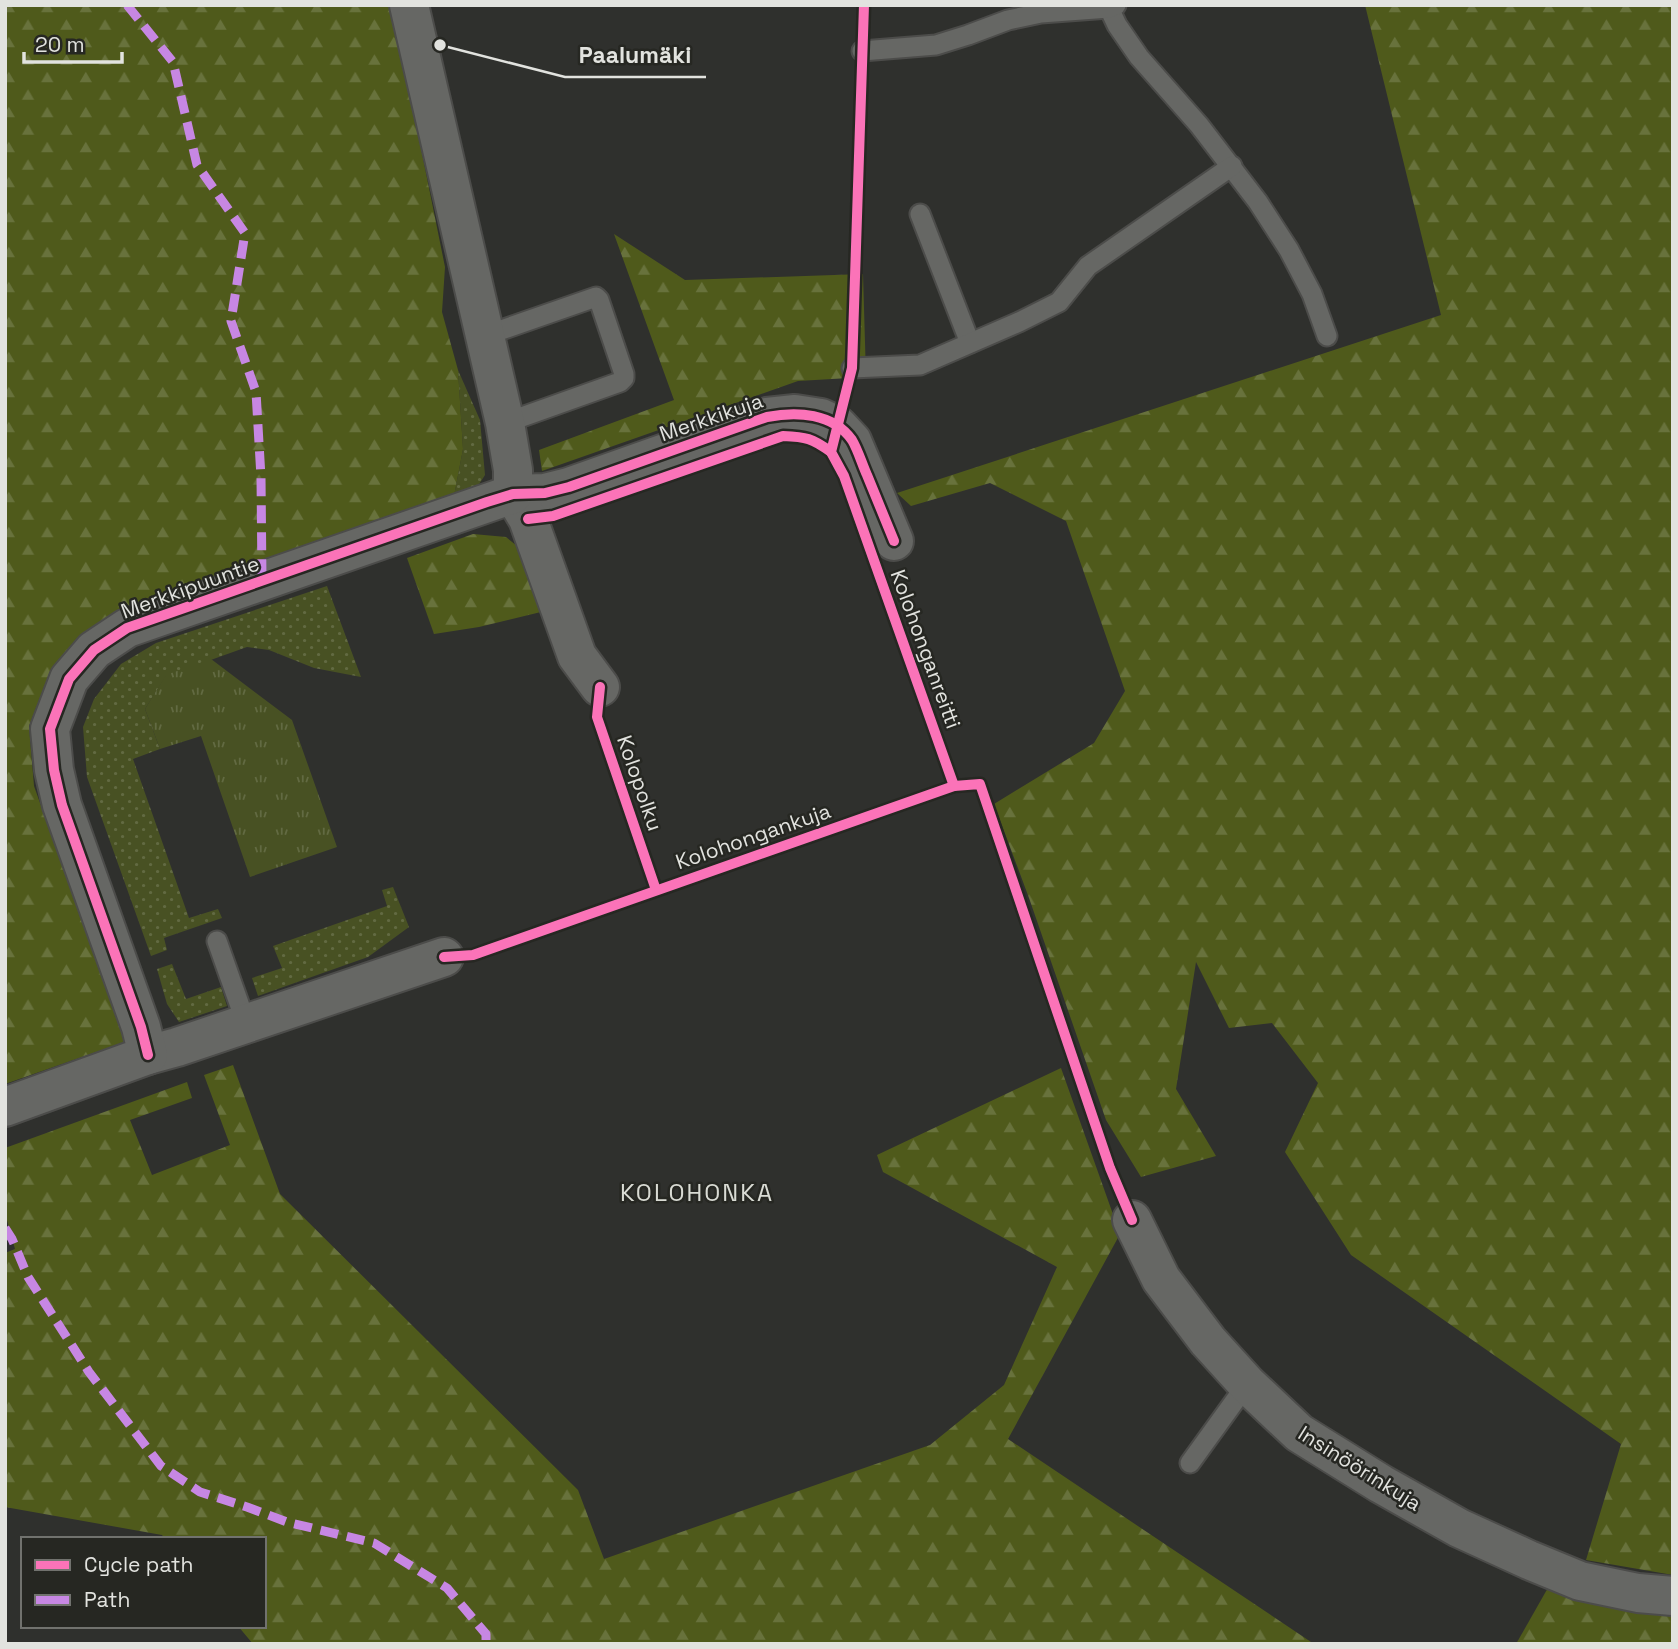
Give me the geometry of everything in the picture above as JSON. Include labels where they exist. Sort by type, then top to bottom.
[{"type":"street","points":[[409,5],[505,423],[513,470],[513,494],[528,520],[577,656],[600,687]]},
{"type":"street","name":"Merkkikuja","points":[[513,494],[545,494],[767,417],[795,414],[821,418],[838,426],[852,441],[894,541]]},
{"type":"street","name":"Merkkipuuntie","points":[[148,1055],[141,1027],[62,805],[54,770],[50,729],[69,679],[94,650],[127,628],[513,494]]},
{"type":"street","points":[[5,1107],[148,1055],[444,957]]},
{"type":"street","name":"Insinöörinkuja","points":[[1132,1220],[1161,1279],[1208,1340],[1247,1384],[1299,1433],[1459,1528],[1580,1581],[1638,1593],[1673,1596]]},
{"type":"lane","points":[[862,51],[936,45],[1008,20],[1041,13],[1113,6],[1117,25],[1139,57],[1199,125],[1258,202],[1289,250],[1312,294],[1327,335]]},
{"type":"lane","points":[[852,368],[920,365],[1059,302],[1088,266],[1232,166]]},
{"type":"lane","points":[[920,214],[970,343]]},
{"type":"lane","points":[[484,336],[596,297],[624,374],[624,379],[620,382],[505,423]]},
{"type":"lane","points":[[217,941],[246,1023]]},
{"type":"lane","points":[[1190,1463],[1247,1384]]},
{"type":"green space","points":[[5,5],[392,5],[445,267],[442,312],[458,370],[463,449],[454,496],[111,621],[51,669],[29,726],[34,786],[125,1042],[5,1084]]},
{"type":"green space","points":[[1365,5],[1673,5],[1673,1575],[1586,1560],[1621,1444],[1351,1255],[1285,1152],[1318,1083],[1272,1023],[1229,1028],[1196,962],[1176,1089],[1216,1156],[1141,1177],[1106,1120],[994,804],[1094,743],[1125,691],[1066,521],[990,483],[911,506],[897,493],[1441,315]]},
{"type":"green space","points":[[614,234],[685,280],[863,274],[866,377],[798,381],[542,471],[539,450],[674,400]]},
{"type":"green space","points":[[458,370],[480,420],[485,475],[476,489],[454,496],[463,449]]},
{"type":"green space","points":[[473,534],[506,537],[522,550],[545,611],[479,627],[434,634],[407,558]]},
{"type":"green space","points":[[327,586],[361,677],[314,668],[269,650],[247,647],[166,676],[145,709],[160,749],[133,759],[189,918],[218,909],[222,918],[164,938],[167,950],[151,956],[87,777],[83,727],[94,699],[121,664],[156,643]]},
{"type":"green space","points":[[211,659],[292,720],[337,847],[250,877],[201,736],[160,749],[145,709],[166,675]]},
{"type":"green space","points":[[393,887],[409,927],[368,957],[258,996],[252,978],[282,968],[273,946],[387,906],[382,890]]},
{"type":"green space","points":[[172,964],[186,999],[221,987],[227,1006],[179,1022],[167,1004],[157,969]]},
{"type":"green space","points":[[233,1065],[280,1194],[578,1490],[604,1559],[930,1445],[1004,1385],[1057,1267],[883,1172],[877,1155],[1061,1068],[1120,1234],[1008,1439],[1314,1644],[253,1644],[240,1628],[266,1628],[266,1537],[164,1537],[5,1507],[5,1253],[15,1249],[5,1213],[5,1148],[187,1082],[192,1098],[130,1120],[152,1175],[230,1145],[204,1075]]},
{"type":"green space","points":[[1549,1586],[1673,1611],[1673,1644],[1516,1644]]},
{"type":"marked path","points":[[127,5],[173,62],[197,165],[245,233],[231,321],[256,392],[261,477],[262,581]]},
{"type":"marked path","points":[[5,1228],[28,1277],[89,1372],[161,1466],[200,1492],[287,1522],[374,1543],[447,1588],[486,1634],[486,1644]]},
{"type":"cycle path","name":"Kolohonganreitti","points":[[864,5],[852,368],[831,452],[844,476],[954,786]]},
{"type":"cycle path","points":[[148,1055],[141,1027],[62,805],[54,770],[50,729],[69,679],[94,650],[127,628],[487,502],[513,494],[545,493],[569,487],[778,415],[814,416],[825,419],[844,431],[856,448],[894,541]]},
{"type":"cycle path","points":[[528,519],[553,516],[783,436],[808,439],[831,452]]},
{"type":"cycle path","name":"Kolopolku","points":[[600,687],[597,717],[656,890]]},
{"type":"cycle path","name":"Kolohongankuja","points":[[444,957],[473,955],[954,786],[980,784],[1110,1168],[1132,1220]]},
{"type":"place","name":"Paalumäki","points":[[440,45]]},
{"type":"district","name":"KOLOHONKA","points":[[697,1192]]}]
